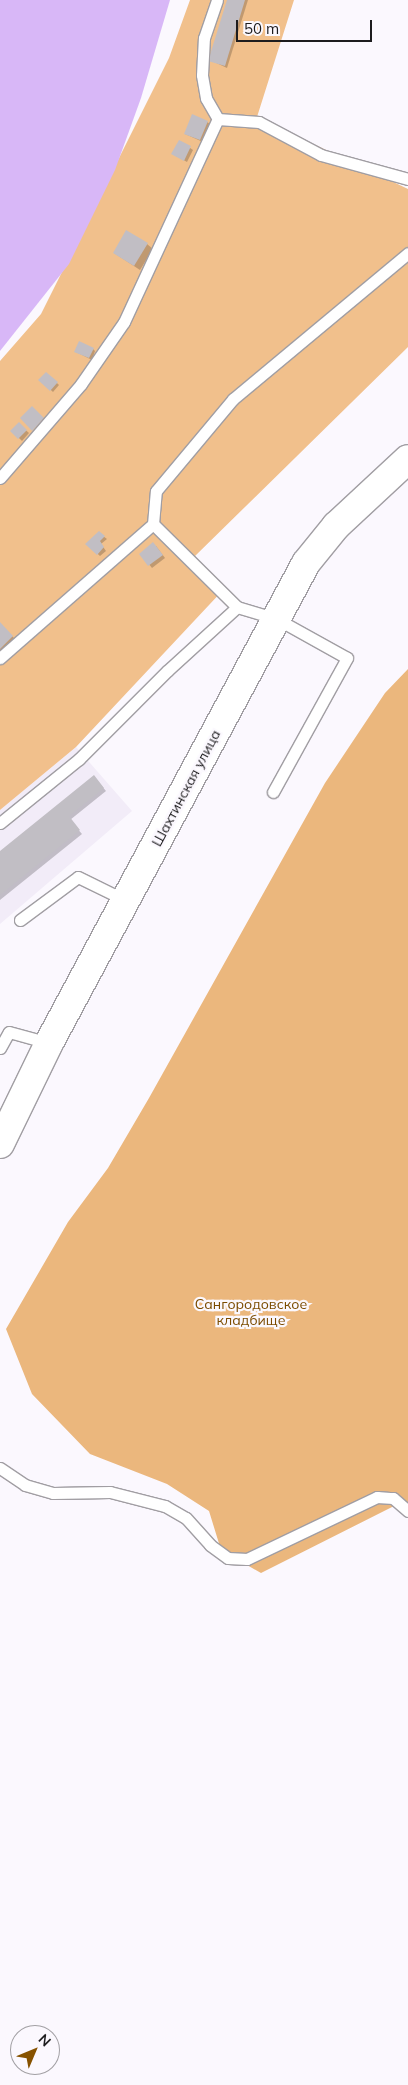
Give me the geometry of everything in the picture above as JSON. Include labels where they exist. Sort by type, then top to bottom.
[{"type":"street","name":"Шахтинская улица","points":[[1,1139],[49,1043],[306,563],[336,526],[408,459]]},
{"type":"lane","points":[[217,0],[204,38],[202,75],[206,98],[218,119]]},
{"type":"lane","points":[[218,119],[259,122],[321,155],[408,179]]},
{"type":"lane","points":[[0,478],[81,384],[124,322],[218,119]]},
{"type":"lane","points":[[0,658],[153,524],[156,491],[232,399],[408,252]]},
{"type":"lane","points":[[153,524],[237,608],[277,619],[348,658],[273,792]]},
{"type":"lane","points":[[0,823],[79,759],[167,671],[237,608]]},
{"type":"lane","points":[[20,920],[78,877],[125,900]]},
{"type":"lane","points":[[0,1048],[9,1032],[49,1043]]},
{"type":"lane","points":[[0,1468],[26,1486],[53,1493],[110,1492],[165,1506],[186,1518],[210,1545],[228,1558],[247,1559],[377,1497],[392,1498],[408,1511]]},
{"type":"shaded area","points":[[0,0],[170,0],[141,98],[115,170],[69,264],[0,351]]},
{"type":"shaded area","points":[[190,0],[294,0],[257,117],[408,189],[408,347],[193,558],[224,589],[76,747],[0,810],[0,361],[41,314],[169,58]]},
{"type":"shaded area","points":[[76,747],[132,811],[0,924],[0,810]]},
{"type":"green space","name":"Сангородовское кладбище","points":[[408,669],[408,1508],[400,1503],[261,1573],[221,1550],[209,1511],[167,1484],[90,1454],[32,1394],[6,1329],[68,1222],[108,1168],[149,1098],[325,783],[385,693]]},
{"type":"building","points":[[227,0],[245,0],[225,66],[208,61]]},
{"type":"building","points":[[192,114],[208,121],[200,140],[184,134]]},
{"type":"building","points":[[179,140],[191,146],[184,161],[171,154]]},
{"type":"building","points":[[126,230],[148,243],[134,266],[113,253]]},
{"type":"building","points":[[79,341],[94,348],[89,358],[74,352]]},
{"type":"building","points":[[46,372],[58,382],[50,391],[38,380]]},
{"type":"building","points":[[32,406],[44,418],[32,431],[20,418]]},
{"type":"building","points":[[19,422],[27,430],[18,439],[10,431]]},
{"type":"building","points":[[99,531],[105,536],[100,541],[104,547],[97,555],[85,544]]},
{"type":"building","points":[[153,542],[163,555],[148,566],[139,554]]},
{"type":"building","points":[[0,622],[13,636],[0,649]]},
{"type":"building","points":[[94,775],[104,788],[69,816],[80,830],[0,895],[0,851]]}]
